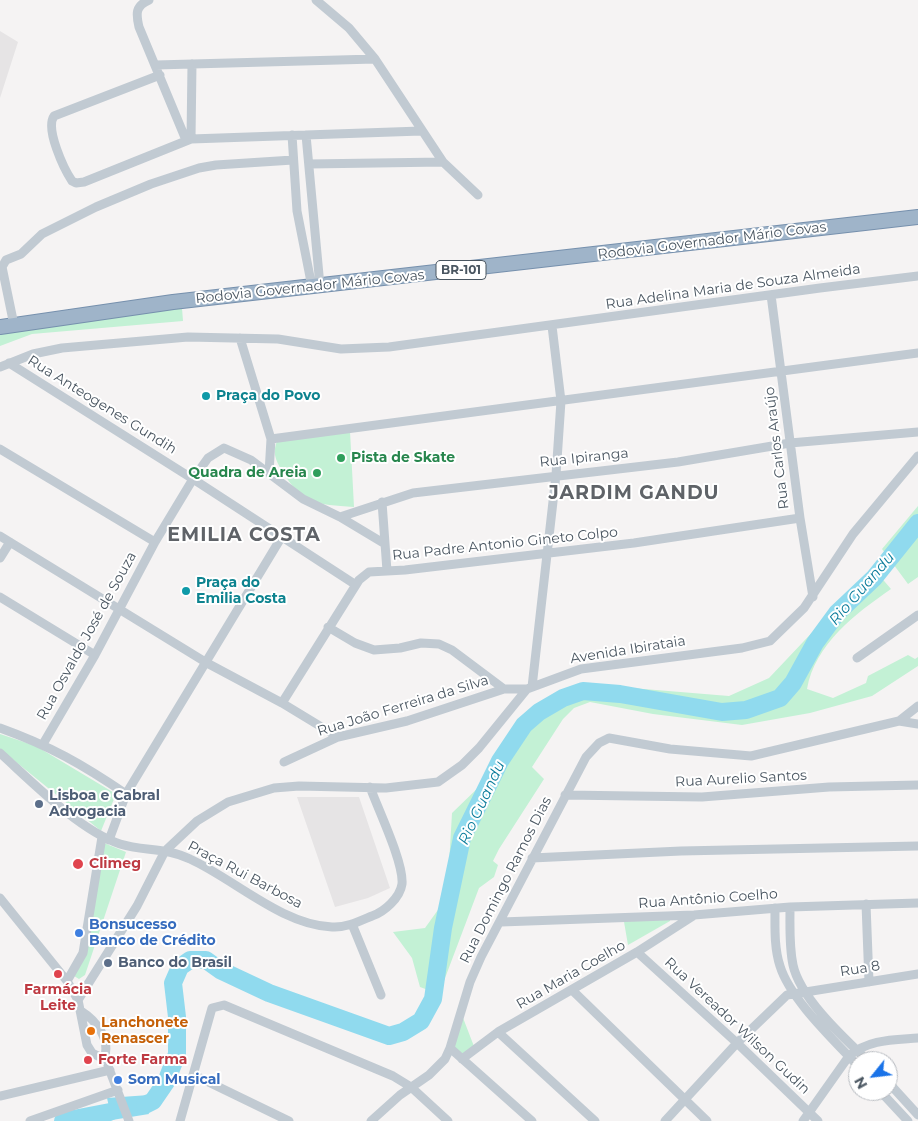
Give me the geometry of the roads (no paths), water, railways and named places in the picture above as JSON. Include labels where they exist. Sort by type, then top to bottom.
[{"type":"highway","name":"Rodovia Governador Mário Covas","points":[[7,326],[173,302],[918,217]]},
{"type":"street","points":[[148,0],[140,5],[136,12],[140,27],[188,140]]},
{"type":"street","points":[[316,0],[349,28],[375,58],[443,162],[478,196]]},
{"type":"street","points":[[156,65],[375,58]]},
{"type":"street","points":[[188,140],[192,64]]},
{"type":"street","points":[[160,75],[54,116],[51,126],[52,137],[72,181],[78,184],[188,140],[421,131]]},
{"type":"street","points":[[292,135],[293,175],[297,211],[316,287]]},
{"type":"street","points":[[306,135],[316,287]]},
{"type":"street","points":[[7,326],[2,267],[6,260],[21,254],[42,234],[96,207],[199,168],[241,162],[293,160]]},
{"type":"street","points":[[308,164],[443,162]]},
{"type":"street","points":[[293,175],[309,175]]},
{"type":"street","name":"Rua Adelina Maria de Souza Almeida","points":[[0,367],[33,354],[72,347],[188,338],[278,339],[341,349],[389,347],[918,276]]},
{"type":"street","name":"Rua Carlos Araújo","points":[[771,295],[812,597]]},
{"type":"street","points":[[78,1000],[137,906],[165,850],[203,817],[228,802],[260,792],[299,786],[410,786],[438,782],[462,765],[479,748],[529,688],[556,475],[561,401],[552,326]]},
{"type":"street","points":[[240,338],[271,439],[269,473],[303,499],[340,517],[385,544]]},
{"type":"street","points":[[271,439],[918,353]]},
{"type":"street","name":"Rua Anteogenes Gundih","points":[[9,363],[193,479],[356,586]]},
{"type":"street","name":"Rua Ipiranga","points":[[340,517],[413,493],[678,462],[790,443],[918,432]]},
{"type":"street","name":"Rua Osvaldo José de Souza","points":[[43,744],[95,655],[155,542],[208,458],[224,448],[229,449],[251,460],[269,473]]},
{"type":"street","points":[[0,449],[155,542]]},
{"type":"street","name":"Avenida Ibirataia","points":[[529,688],[581,669],[760,645],[770,641],[792,622],[812,597],[853,534],[918,456]]},
{"type":"street","points":[[382,502],[387,571]]},
{"type":"street","name":"Rua Padre Antonio Gineto Colpo","points":[[282,703],[328,627],[366,574],[634,543],[800,518]]},
{"type":"street","points":[[0,536],[207,663],[282,703],[338,737]]},
{"type":"street","points":[[67,981],[83,953],[106,838],[126,794],[281,538]]},
{"type":"street","points":[[0,558],[10,542]]},
{"type":"street","points":[[0,597],[11,606],[95,655]]},
{"type":"street","points":[[856,658],[918,615]]},
{"type":"street","points":[[328,627],[356,644],[374,650],[400,648],[421,643],[439,644],[452,650],[504,689]]},
{"type":"street","name":"Rua João Ferreira da Silva","points":[[284,762],[338,737],[407,721],[504,689],[529,688]]},
{"type":"street","points":[[899,721],[918,706]]},
{"type":"street","points":[[899,721],[918,724]]},
{"type":"street","name":"Rua Domingo Ramos Dias","points":[[371,1121],[438,1066],[450,1048],[470,982],[532,858],[589,751],[610,738],[670,749],[751,756],[899,721]]},
{"type":"street","points":[[0,728],[43,744],[82,764],[126,794]]},
{"type":"street","points":[[0,753],[67,811],[106,838]]},
{"type":"street","name":"Rua Aurelio Santos","points":[[565,795],[702,798],[829,787],[918,785]]},
{"type":"street","name":"Praça Rui Barbosa","points":[[106,838],[132,847],[165,850],[190,858],[296,918],[316,925],[334,928],[352,924],[377,914],[390,904],[402,885],[400,869],[370,787]]},
{"type":"street","points":[[532,858],[681,851],[918,846]]},
{"type":"street","points":[[0,898],[67,981],[78,1000],[87,1045],[92,1053],[104,1059],[119,1092],[129,1121]]},
{"type":"street","name":"Rua Antônio Coelho","points":[[500,922],[694,915],[790,907],[918,903]]},
{"type":"street","points":[[866,904],[869,982]]},
{"type":"street","points":[[790,907],[790,938],[793,967],[806,991],[856,1050],[877,1041],[918,1038]]},
{"type":"street","points":[[775,908],[780,965],[793,993],[848,1055]]},
{"type":"street","name":"Rua Maria Coelho","points":[[462,1059],[498,1032],[637,952],[694,915]]},
{"type":"street","points":[[352,924],[381,995]]},
{"type":"street","name":"Rua Vereador Wilson Gudin","points":[[637,952],[738,1042],[818,1121]]},
{"type":"street","name":"Rua 8","points":[[793,993],[918,974]]},
{"type":"street","points":[[572,990],[707,1121]]},
{"type":"street","points":[[665,1121],[772,1008],[793,993]]},
{"type":"street","points":[[180,1121],[212,1008],[224,1005],[362,1062],[411,1087],[448,1121]]},
{"type":"street","points":[[81,1011],[92,1021],[106,1039],[107,1046],[104,1059]]},
{"type":"street","points":[[498,1032],[595,1121]]},
{"type":"street","points":[[450,1048],[532,1121]]},
{"type":"street","points":[[803,1121],[848,1057]]},
{"type":"street","points":[[0,1096],[110,1070]]},
{"type":"street","points":[[194,1075],[288,1121]]},
{"type":"street","points":[[30,1121],[119,1092]]},
{"type":"street","points":[[898,1093],[918,1115]]},
{"type":"street","points":[[889,1101],[908,1121]]},
{"type":"water","points":[[149,1095],[145,1105],[149,1114],[112,1120],[107,1098]]},
{"type":"waterway","name":"Rio Guandu","points":[[145,1105],[153,1101],[166,1082],[177,1054],[177,1017],[173,983],[180,967],[190,960],[206,960],[220,970],[269,993],[389,1036],[403,1032],[421,1021],[433,999],[443,928],[462,838],[500,761],[524,725],[539,712],[563,698],[583,691],[620,694],[722,712],[746,710],[780,698],[793,683],[815,643],[837,613],[874,578],[918,523]]},
{"type":"waterway","name":"Rio Guandu","points":[[63,1121],[110,1112]]},
{"type":"place","name":"Praça do Povo","points":[[206,396]]},
{"type":"place","name":"Pista de Skate","points":[[341,458]]},
{"type":"place","name":"Quadra de Areia","points":[[317,473]]},
{"type":"place","name":"Praça do Emilia Costa","points":[[186,591]]},
{"type":"place","name":"Lisboa e Cabral Advogacia","points":[[39,804]]},
{"type":"place","name":"Climeg","points":[[78,864]]},
{"type":"place","name":"Bonsucesso Banco de Crédito","points":[[79,933]]},
{"type":"place","name":"Banco do Brasil","points":[[108,963]]},
{"type":"place","name":"Farmácia Leite","points":[[58,974]]},
{"type":"place","name":"Lanchonete Renascer","points":[[91,1031]]},
{"type":"place","name":"Forte Farma","points":[[88,1060]]},
{"type":"place","name":"Som Musical","points":[[118,1080]]},
{"type":"district","name":"JARDIM GANDU","points":[[634,493]]},
{"type":"district","name":"EMILIA COSTA","points":[[244,535]]}]
